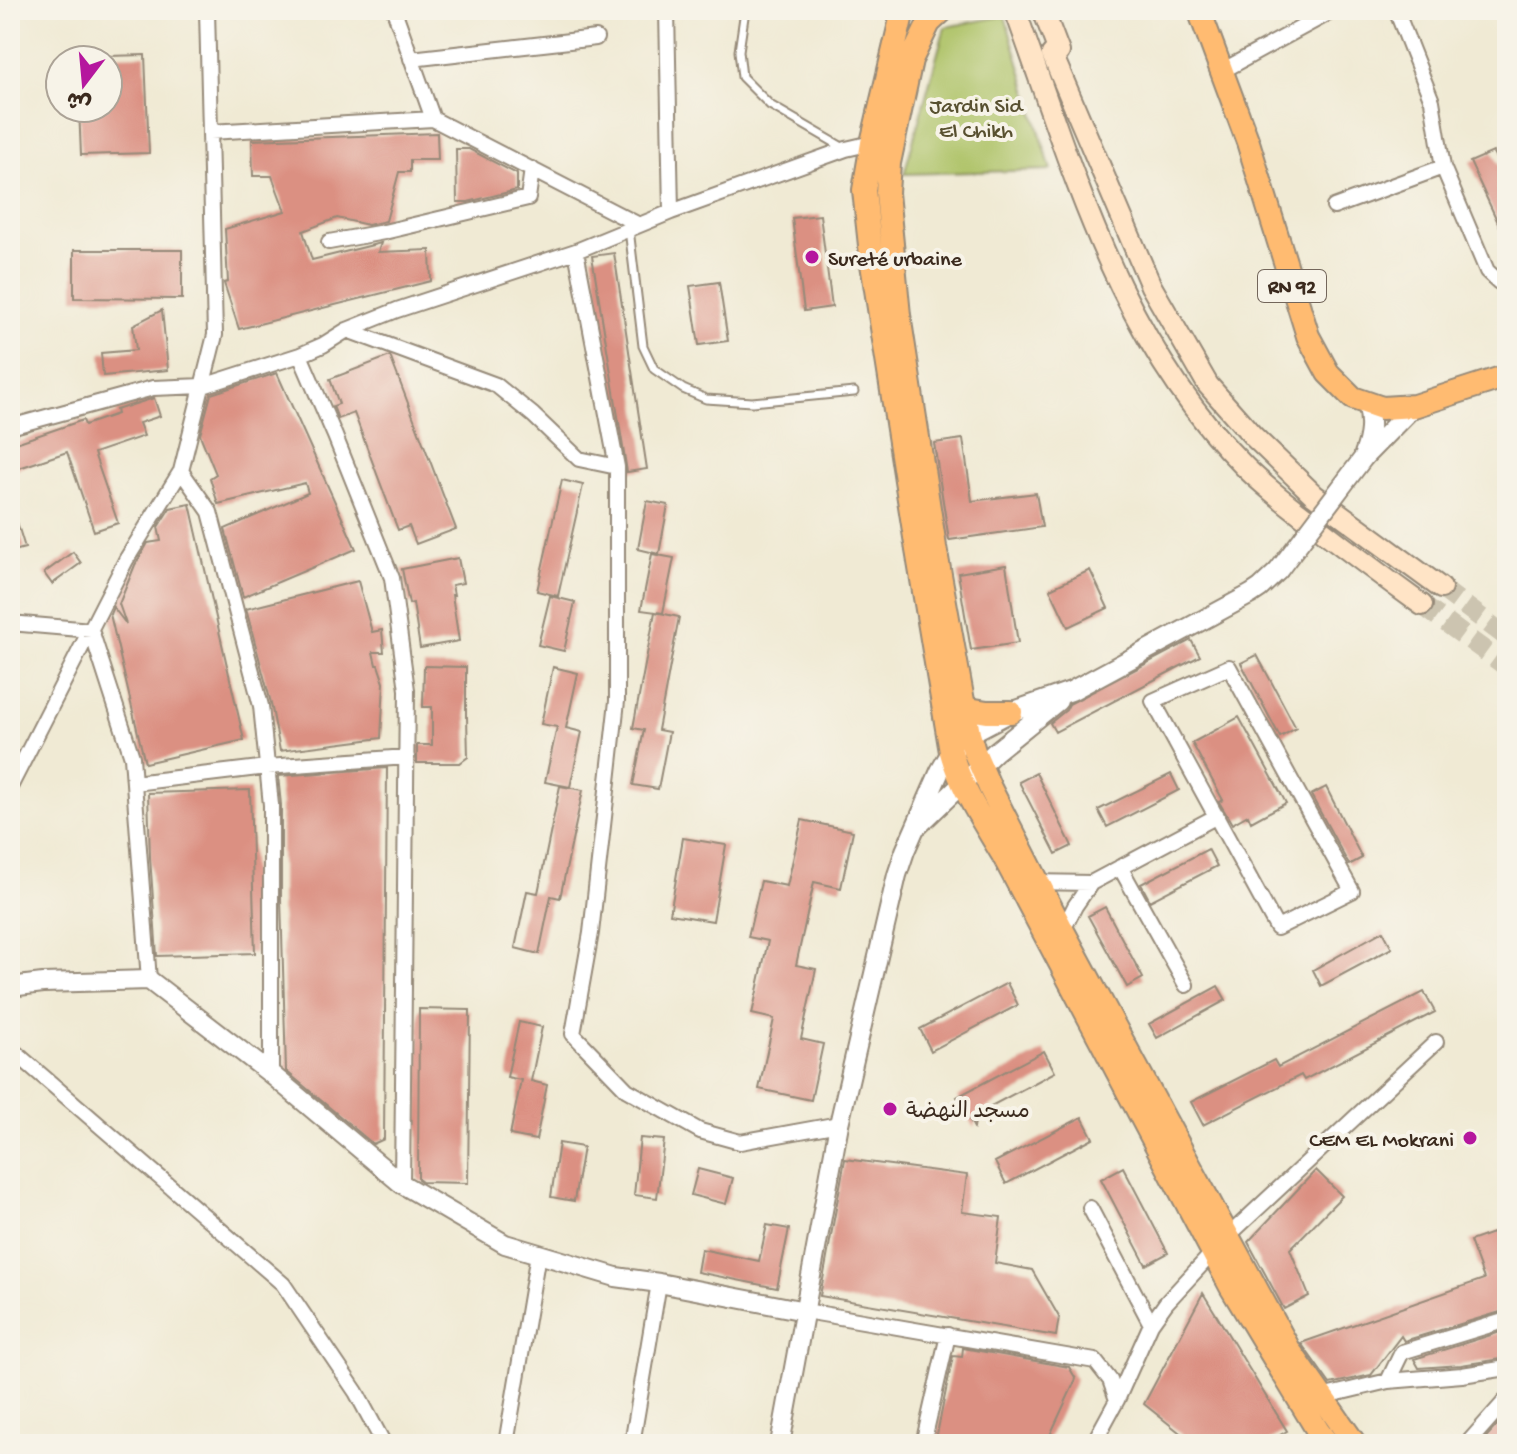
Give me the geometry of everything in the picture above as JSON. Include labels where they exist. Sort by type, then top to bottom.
[{"type":"main road","points":[[890,317],[872,264],[864,190],[901,10]]},
{"type":"main road","points":[[943,10],[929,23],[911,60],[889,163],[890,317],[926,549],[951,752],[962,785],[1030,885]]},
{"type":"main road","points":[[1015,10],[1092,226],[1126,298],[1165,368],[1204,423],[1246,468],[1309,521],[1422,605]]},
{"type":"main road","points":[[1043,10],[1059,52],[1052,54],[1133,248],[1151,286],[1208,385],[1253,436],[1314,495],[1441,588]]},
{"type":"main road","name":"RN 92","points":[[1199,10],[1248,142],[1308,336],[1328,373],[1353,398],[1367,403]]},
{"type":"main road","points":[[1367,403],[1382,408],[1414,406],[1507,376]]},
{"type":"main road","points":[[926,549],[969,734],[1030,885],[1220,1244],[1290,1351],[1328,1444]]},
{"type":"main road","points":[[963,708],[1011,712]]},
{"type":"main road","points":[[1312,1400],[1355,1444]]},
{"type":"street","points":[[10,787],[126,560],[181,471],[203,386],[215,335],[207,10]]},
{"type":"street","points":[[394,10],[433,119]]},
{"type":"street","points":[[667,10],[671,212]]},
{"type":"street","points":[[1222,71],[1334,10]]},
{"type":"street","points":[[1396,10],[1432,101],[1443,167],[1487,271],[1499,282],[1507,281]]},
{"type":"street","points":[[411,59],[596,38]]},
{"type":"street","points":[[210,132],[433,119],[532,169],[634,227]]},
{"type":"street","points":[[10,427],[153,388],[203,386],[300,355],[347,330],[397,310],[576,251],[671,212],[846,149],[872,143]]},
{"type":"street","points":[[1334,207],[1443,167]]},
{"type":"street","points":[[329,242],[528,198],[532,169]]},
{"type":"street","points":[[576,251],[617,467],[617,701],[591,933],[573,1034],[627,1090],[700,1131],[740,1142],[839,1124]]},
{"type":"street","points":[[347,330],[496,385],[579,459],[617,467]]},
{"type":"street","points":[[300,355],[392,578],[407,690],[402,1184]]},
{"type":"street","points":[[1364,457],[1371,437],[1367,403]]},
{"type":"street","points":[[780,1444],[839,1124],[897,875],[914,829],[951,752],[969,734],[1011,712],[1071,691],[1260,588],[1278,571],[1364,457],[1414,406]]},
{"type":"street","points":[[181,471],[210,512],[261,706],[271,805],[271,1074]]},
{"type":"street","points":[[10,623],[91,630]]},
{"type":"street","points":[[91,630],[132,757],[149,980]]},
{"type":"street","points":[[1229,667],[1352,891],[1277,928],[1217,816],[1153,701],[1229,667]]},
{"type":"street","points":[[914,829],[1012,738],[1071,691]]},
{"type":"street","points":[[134,783],[267,767],[407,757]]},
{"type":"street","points":[[1056,938],[1091,883],[1217,816]]},
{"type":"street","points":[[1120,867],[1186,985]]},
{"type":"street","points":[[1030,885],[1091,883]]},
{"type":"street","points":[[10,987],[149,980],[271,1074],[402,1184],[505,1244],[616,1277],[1095,1361],[1110,1380],[1117,1400]]},
{"type":"street","points":[[1093,1444],[1117,1400],[1151,1324],[1166,1303],[1220,1244],[1436,1042]]},
{"type":"street","points":[[10,1048],[283,1284],[356,1392],[384,1444]]},
{"type":"street","points":[[1090,1208],[1151,1324]]},
{"type":"street","points":[[506,1444],[538,1254]]},
{"type":"street","points":[[632,1444],[659,1283]]},
{"type":"street","points":[[1388,1381],[1402,1352],[1507,1320]]},
{"type":"street","points":[[923,1444],[948,1335]]},
{"type":"street","points":[[1312,1400],[1388,1381],[1507,1368]]},
{"type":"street","points":[[1467,1444],[1507,1399]]},
{"type":"lane","points":[[745,10],[739,51],[742,77],[770,105],[846,149]]},
{"type":"lane","points":[[634,227],[643,346],[654,369],[683,389],[706,399],[752,402],[854,392]]},
{"type":"green space","name":"Jardin Sid El Chikh","points":[[1005,16],[1051,170],[904,174],[945,27]]},
{"type":"building","points":[[145,55],[149,153],[81,155],[80,124],[124,124],[124,56]]},
{"type":"building","points":[[437,133],[438,160],[410,160],[410,172],[399,172],[386,221],[368,225],[337,218],[303,231],[312,260],[381,243],[378,252],[430,250],[431,281],[239,329],[224,283],[228,282],[225,229],[285,211],[272,176],[253,176],[252,140]]},
{"type":"building","points":[[456,149],[469,149],[517,174],[517,190],[457,202]]},
{"type":"building","points":[[1493,152],[1507,182],[1507,242],[1470,162]]},
{"type":"building","points":[[820,215],[832,307],[804,311],[792,218]]},
{"type":"building","points":[[74,250],[182,250],[182,299],[74,298]]},
{"type":"building","points":[[614,253],[647,469],[627,472],[592,256]]},
{"type":"building","points":[[719,282],[728,341],[699,345],[690,286]]},
{"type":"building","points":[[162,310],[168,370],[103,376],[101,353],[136,350],[133,325]]},
{"type":"building","points":[[390,356],[456,529],[416,544],[409,526],[398,530],[354,413],[338,419],[333,406],[339,404],[330,379]]},
{"type":"building","points":[[277,373],[356,549],[243,597],[225,529],[308,493],[305,483],[218,504],[210,478],[216,474],[200,435],[211,394]]},
{"type":"building","points":[[154,398],[160,416],[139,423],[144,436],[94,453],[118,523],[94,531],[67,452],[10,471],[10,445],[83,420],[85,425],[117,414],[116,410]]},
{"type":"building","points":[[963,439],[972,501],[1036,493],[1042,527],[949,540],[934,443]]},
{"type":"building","points":[[562,480],[583,485],[558,596],[537,591]]},
{"type":"building","points":[[647,501],[668,505],[659,554],[638,549]]},
{"type":"building","points":[[190,504],[244,740],[145,763],[110,614],[113,607],[126,624],[119,604],[135,565],[148,543],[161,541],[158,527],[170,508]]},
{"type":"building","points":[[10,509],[13,509],[25,548],[10,552]]},
{"type":"building","points":[[73,552],[81,563],[52,584],[44,573]]},
{"type":"building","points":[[652,554],[674,558],[663,613],[641,610]]},
{"type":"building","points":[[458,558],[463,583],[452,585],[452,595],[459,641],[420,648],[413,603],[409,604],[402,569]]},
{"type":"building","points":[[1006,565],[1018,643],[971,650],[958,573]]},
{"type":"building","points":[[1090,570],[1108,608],[1068,627],[1050,589]]},
{"type":"building","points":[[358,581],[372,632],[382,630],[384,652],[373,652],[384,683],[381,738],[280,751],[271,703],[246,609]]},
{"type":"building","points":[[550,596],[575,602],[564,651],[538,645]]},
{"type":"building","points":[[655,612],[679,617],[658,730],[669,732],[658,789],[633,785],[644,730],[633,728]]},
{"type":"building","points":[[1191,640],[1200,656],[1055,732],[1050,723],[1069,704]]},
{"type":"building","points":[[1257,655],[1296,728],[1280,737],[1241,663]]},
{"type":"building","points":[[424,666],[466,667],[468,757],[460,763],[417,763],[417,745],[432,745],[432,707],[423,707]]},
{"type":"building","points":[[553,667],[578,673],[566,728],[582,732],[570,787],[545,782],[557,727],[541,724]]},
{"type":"building","points":[[1239,717],[1286,803],[1251,822],[1248,815],[1232,824],[1219,802],[1223,800],[1192,743]]},
{"type":"building","points":[[387,768],[384,1139],[373,1144],[286,1071],[278,776]]},
{"type":"building","points":[[1036,773],[1072,846],[1056,854],[1019,782]]},
{"type":"building","points":[[1171,774],[1179,790],[1107,827],[1098,810]]},
{"type":"building","points":[[560,786],[583,790],[560,898],[551,896],[539,954],[515,948],[527,891],[538,893]]},
{"type":"building","points":[[1326,787],[1362,858],[1349,865],[1311,795]]},
{"type":"building","points":[[250,790],[255,953],[157,956],[148,793]]},
{"type":"building","points":[[802,820],[853,831],[841,888],[814,882],[796,965],[816,969],[801,1039],[823,1044],[811,1100],[759,1089],[774,1019],[752,1014],[768,941],[748,937],[761,881],[787,886]]},
{"type":"building","points":[[683,838],[726,845],[713,921],[670,914]]},
{"type":"building","points":[[1208,849],[1217,866],[1150,901],[1141,884]]},
{"type":"building","points":[[1105,907],[1143,978],[1127,987],[1088,916]]},
{"type":"building","points":[[1383,931],[1392,948],[1321,986],[1313,970]]},
{"type":"building","points":[[1007,983],[1018,1005],[931,1051],[920,1029]]},
{"type":"building","points":[[1218,986],[1226,1000],[1157,1038],[1149,1024]]},
{"type":"building","points":[[1424,992],[1435,1012],[1304,1080],[1301,1075],[1203,1125],[1191,1102],[1274,1060],[1278,1067]]},
{"type":"building","points":[[419,1009],[470,1010],[468,1183],[422,1182],[418,1179]]},
{"type":"building","points":[[519,1022],[542,1027],[531,1081],[547,1085],[536,1140],[510,1135],[521,1080],[507,1077]]},
{"type":"building","points":[[1044,1051],[1055,1072],[976,1114],[974,1128],[957,1097]]},
{"type":"building","points":[[1082,1117],[1093,1138],[1006,1184],[995,1162]]},
{"type":"building","points":[[640,1138],[664,1140],[657,1198],[634,1195]]},
{"type":"building","points":[[559,1143],[583,1147],[574,1201],[551,1197]]},
{"type":"building","points":[[845,1159],[967,1175],[962,1212],[1001,1217],[995,1263],[1032,1270],[1059,1317],[1056,1336],[820,1296]]},
{"type":"building","points":[[1123,1167],[1168,1253],[1146,1265],[1101,1179]]},
{"type":"building","points":[[698,1169],[733,1178],[726,1204],[691,1195]]},
{"type":"building","points":[[1316,1170],[1342,1196],[1290,1249],[1309,1296],[1284,1309],[1248,1242]]},
{"type":"building","points":[[767,1225],[789,1229],[777,1288],[697,1272],[701,1249],[759,1261]]},
{"type":"building","points":[[1507,1228],[1507,1310],[1404,1341],[1401,1336],[1371,1375],[1330,1384],[1301,1343],[1484,1279],[1470,1241]]},
{"type":"building","points":[[1203,1293],[1287,1431],[1264,1444],[1194,1444],[1144,1404]]},
{"type":"building","points":[[1507,1330],[1507,1358],[1419,1368],[1414,1359]]},
{"type":"building","points":[[963,1348],[1069,1367],[1076,1379],[1046,1444],[935,1444],[953,1356],[962,1357]]},
{"type":"building","points":[[1507,1414],[1507,1444],[1480,1444]]},
{"type":"tunnel","points":[[1441,588],[1507,637]]},
{"type":"tunnel","points":[[1422,605],[1507,667]]},
{"type":"place","name":"Sureté urbaine","points":[[812,257]]},
{"type":"place","name":"مسجد النهضة","points":[[890,1109]]},
{"type":"place","name":"CEM EL Mokrani","points":[[1470,1138]]}]
